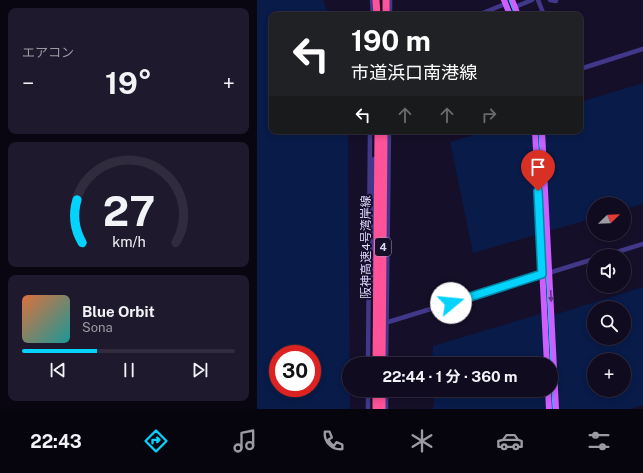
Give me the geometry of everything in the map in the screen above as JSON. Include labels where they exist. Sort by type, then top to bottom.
[{"type":"highway","points":[[375,0],[376,12]]},
{"type":"highway","points":[[385,12],[386,0]]},
{"type":"highway","name":"阪神高速4号湾岸線","points":[[376,134],[376,357]]},
{"type":"highway","name":"阪神高速4号湾岸線","points":[[382,357],[384,134]]},
{"type":"highway","points":[[376,397],[376,409]]},
{"type":"highway","points":[[383,397],[383,409]]},
{"type":"main road","points":[[512,0],[517,12]]},
{"type":"main road","points":[[504,2],[509,12]]},
{"type":"main road","points":[[535,134],[547,357]]},
{"type":"main road","points":[[542,134],[556,409]]},
{"type":"main road","points":[[548,397],[549,409]]},
{"type":"street","points":[[390,0],[390,12]]},
{"type":"street","points":[[515,7],[532,0]]},
{"type":"street","points":[[538,0],[543,12]]},
{"type":"street","points":[[550,0],[555,2]]},
{"type":"street","points":[[484,12],[504,2]]},
{"type":"street","points":[[583,67],[643,49]]},
{"type":"street","points":[[368,357],[370,134]]},
{"type":"street","points":[[373,357],[376,134]]},
{"type":"street","points":[[386,357],[389,134]]},
{"type":"street","points":[[627,249],[643,244]]},
{"type":"street","points":[[373,323],[387,323],[587,261]]},
{"type":"street","points":[[368,397],[368,409]]},
{"type":"street","points":[[373,397],[373,409]]},
{"type":"street","points":[[386,397],[386,409]]},
{"type":"water","points":[[257,0],[323,0],[328,12],[269,12],[269,134],[348,134],[350,357],[342,357],[342,397],[350,397],[350,409],[257,409]]},
{"type":"water","points":[[643,83],[643,204],[631,207],[631,197],[587,197],[587,220],[473,253],[450,142],[477,134],[583,134],[583,101]]},
{"type":"water","points":[[643,287],[643,405],[631,409],[431,409],[434,407],[434,397],[558,397],[558,357],[432,357],[433,346],[540,314],[554,315],[587,305],[587,345],[631,345],[631,301],[598,301],[624,293],[631,293],[631,291]]},
{"type":"tram line","points":[[509,0],[514,12]]},
{"type":"tram line","points":[[539,134],[551,357]]},
{"type":"tram line","points":[[552,397],[553,409]]},
{"type":"route","points":[[451,303],[542,274],[538,191]]}]
